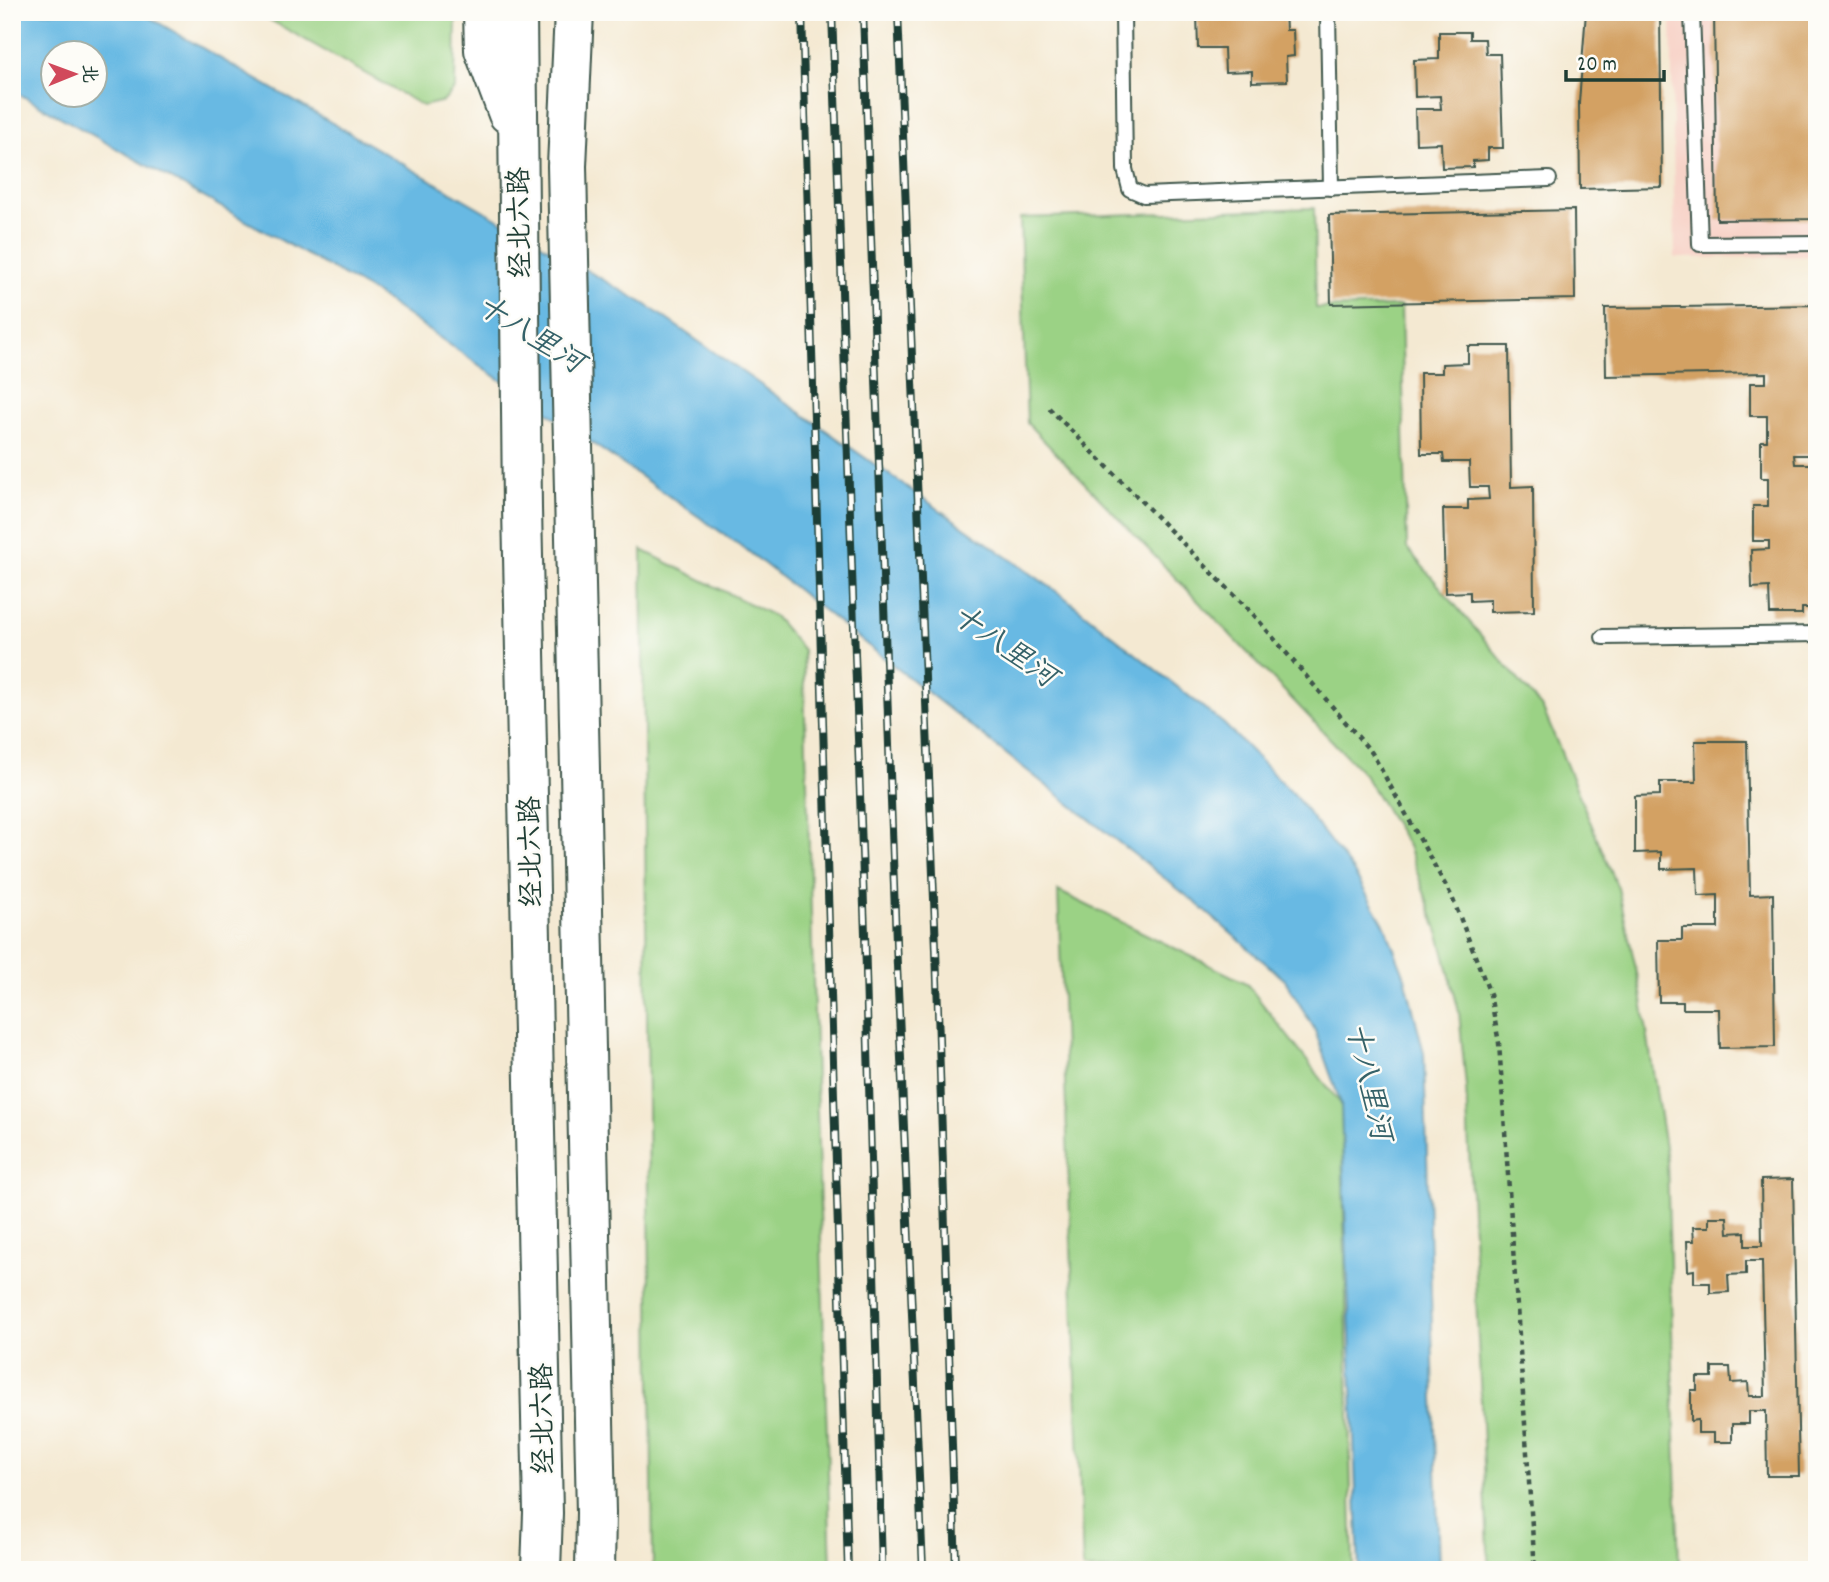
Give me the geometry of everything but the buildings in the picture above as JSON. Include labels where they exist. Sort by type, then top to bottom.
[{"type":"main road","points":[[483,12],[484,50],[517,135]]},
{"type":"main road","name":"经北六路","points":[[517,12],[522,508],[541,1570]]},
{"type":"main road","name":"经北六路","points":[[574,12],[567,166],[596,1513],[595,1570]]},
{"type":"lane","points":[[1123,12],[1125,169],[1130,190],[1144,195],[1549,179]]},
{"type":"lane","points":[[1328,12],[1331,188]]},
{"type":"lane","points":[[1692,12],[1700,244],[1817,243]]},
{"type":"lane","points":[[1603,637],[1817,634]]},
{"type":"path","points":[[1049,408],[1254,614],[1372,752],[1452,897],[1490,994],[1499,1043],[1504,1085],[1535,1570]]},
{"type":"shaded area","points":[[1671,12],[1817,12],[1817,256],[1675,258]]},
{"type":"green space","points":[[256,12],[456,12],[455,88],[444,101],[423,106]]},
{"type":"green space","points":[[1314,208],[1316,308],[1401,306],[1407,548],[1543,709],[1618,888],[1640,987],[1667,1161],[1679,1570],[1489,1570],[1466,1087],[1459,1012],[1441,941],[1408,846],[1364,774],[1027,423],[1020,218]]},
{"type":"green space","points":[[642,550],[774,616],[803,650],[831,1570],[653,1570]]},
{"type":"green space","points":[[1058,891],[1246,983],[1341,1104],[1353,1570],[1083,1570]]},
{"type":"water","name":"十八里河","points":[[12,12],[140,12],[645,304],[1063,596],[1224,724],[1295,796],[1353,871],[1385,926],[1405,977],[1424,1053],[1439,1570],[1359,1570],[1341,1104],[1314,1028],[1285,980],[1196,903],[744,548],[375,293],[44,108],[108,108],[108,38],[38,38],[38,105],[12,90]]},
{"type":"railway","points":[[802,12],[848,1570]]},
{"type":"railway","points":[[832,12],[865,934],[882,1570]]},
{"type":"railway","points":[[863,12],[896,942],[923,1570]]},
{"type":"railway","points":[[898,12],[936,948],[956,1570]]}]
